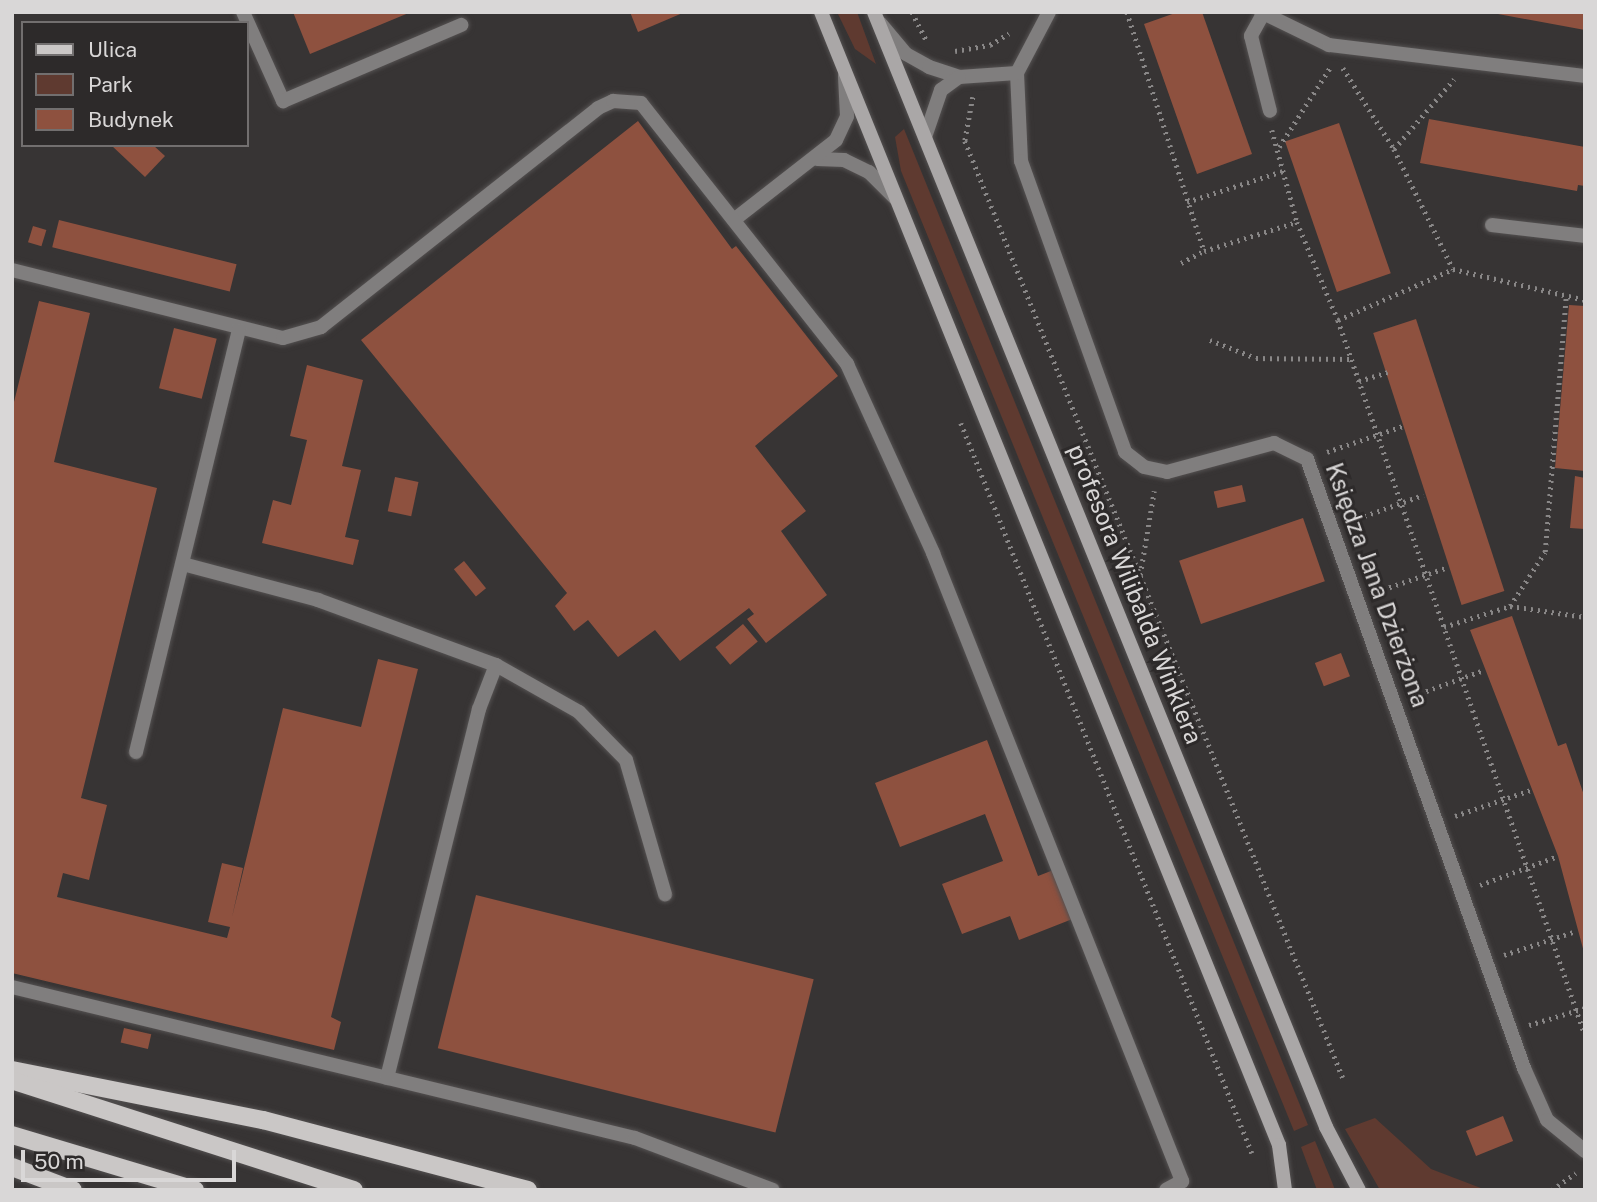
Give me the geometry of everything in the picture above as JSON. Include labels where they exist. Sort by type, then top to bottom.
[{"type":"main road","points":[[821,12],[1279,1145],[1285,1190]]},
{"type":"main road","name":"profesora Wilibalda Winklera","points":[[875,15],[1326,1127],[1360,1190]]},
{"type":"main road","points":[[12,1070],[327,1135],[528,1190]]},
{"type":"main road","points":[[12,1080],[354,1190]]},
{"type":"main road","points":[[12,1135],[195,1190]]},
{"type":"main road","points":[[12,1167],[73,1190]]},
{"type":"street","points":[[1049,12],[1017,73],[1021,161],[1035,207],[1125,452],[1157,470]]},
{"type":"street","points":[[1270,111],[1251,36],[1262,13],[1329,45],[1585,76]]},
{"type":"street","points":[[875,15],[906,54],[958,77],[1017,73]]},
{"type":"street","points":[[248,23],[283,101],[461,25]]},
{"type":"street","points":[[734,219],[817,159],[847,116],[845,73]]},
{"type":"street","points":[[925,137],[941,90],[958,77]]},
{"type":"street","points":[[12,270],[239,330],[282,338],[321,327],[613,101],[629,99],[652,112],[847,364],[933,553],[1182,1181],[1166,1190]]},
{"type":"street","points":[[817,159],[844,160],[869,172],[896,199]]},
{"type":"street","points":[[1492,225],[1585,236]]},
{"type":"street","points":[[136,752],[239,330]]},
{"type":"street","name":"Księdza Jana Dzierżona","points":[[1157,470],[1189,468],[1274,443],[1307,459],[1359,597],[1511,1031],[1547,1120],[1585,1151]]},
{"type":"street","points":[[183,564],[318,600],[496,665],[606,733],[626,760],[665,894]]},
{"type":"street","points":[[387,1078],[479,709],[496,665]]},
{"type":"street","points":[[12,987],[635,1138],[772,1190]]},
{"type":"path","points":[[912,12],[937,48]]},
{"type":"path","points":[[1127,12],[1204,251]]},
{"type":"path","points":[[945,50],[970,51],[1009,33]]},
{"type":"path","points":[[1279,148],[1336,58],[1394,149],[1453,269]]},
{"type":"path","points":[[1394,149],[1453,83],[1456,61]]},
{"type":"path","points":[[973,108],[965,141],[1343,1078]]},
{"type":"path","points":[[1270,111],[1297,222],[1352,359],[1585,1035]]},
{"type":"path","points":[[1187,202],[1286,170]]},
{"type":"path","points":[[1181,263],[1204,251],[1297,222]]},
{"type":"path","points":[[1338,320],[1453,269],[1585,300]]},
{"type":"path","points":[[1510,606],[1545,552],[1566,296]]},
{"type":"path","points":[[1210,340],[1256,358],[1352,359]]},
{"type":"path","points":[[1359,381],[1388,372]]},
{"type":"path","points":[[959,418],[1252,1153]]},
{"type":"path","points":[[1307,459],[1406,425]]},
{"type":"path","points":[[1140,575],[1157,470]]},
{"type":"path","points":[[1334,527],[1423,495]]},
{"type":"path","points":[[1359,597],[1448,567]]},
{"type":"path","points":[[1444,627],[1510,606],[1585,617]]},
{"type":"path","points":[[1395,702],[1485,670]]},
{"type":"path","points":[[1438,822],[1534,789]]},
{"type":"path","points":[[1462,892],[1559,856]]},
{"type":"path","points":[[1486,960],[1576,931]]},
{"type":"path","points":[[1511,1031],[1585,1008]]},
{"type":"path","points":[[1552,1190],[1575,1173]]},
{"type":"green space","points":[[837,12],[857,12],[876,64],[855,49]]},
{"type":"green space","points":[[904,129],[1308,1125],[1294,1131],[901,171],[895,137]]},
{"type":"green space","points":[[1375,1118],[1431,1169],[1486,1190],[1380,1190],[1345,1129]]},
{"type":"green space","points":[[1315,1141],[1335,1190],[1317,1190],[1301,1147]]},
{"type":"building","points":[[293,12],[411,12],[310,54]]},
{"type":"building","points":[[630,12],[685,12],[638,32]]},
{"type":"building","points":[[1178,12],[1202,12],[1252,154],[1197,174],[1144,24]]},
{"type":"building","points":[[1585,12],[1585,30],[1498,14]]},
{"type":"building","points":[[1429,119],[1585,147],[1585,186],[1578,185],[1577,191],[1420,163]]},
{"type":"building","points":[[638,121],[732,249],[736,246],[838,376],[755,446],[806,511],[781,531],[827,595],[766,643],[747,619],[754,614],[749,608],[680,661],[655,630],[618,657],[588,620],[574,631],[555,606],[567,593],[361,340]]},
{"type":"building","points":[[1339,123],[1391,273],[1337,292],[1285,142]]},
{"type":"building","points":[[113,147],[155,147],[165,156],[145,177]]},
{"type":"building","points":[[59,220],[237,264],[230,291],[52,247]]},
{"type":"building","points":[[33,226],[46,230],[41,246],[28,242]]},
{"type":"building","points":[[39,301],[90,313],[54,462],[157,488],[81,798],[107,805],[89,880],[63,873],[57,897],[227,938],[230,927],[208,922],[222,863],[243,868],[232,917],[283,708],[361,727],[378,659],[418,669],[331,1017],[341,1022],[334,1050],[12,973],[12,410]]},
{"type":"building","points":[[1569,305],[1585,306],[1585,471],[1555,468]]},
{"type":"building","points":[[1416,319],[1504,591],[1462,605],[1373,333]]},
{"type":"building","points":[[174,328],[217,339],[202,399],[159,388]]},
{"type":"building","points":[[307,365],[363,380],[342,466],[361,470],[345,537],[359,540],[353,565],[262,543],[273,500],[291,505],[307,440],[290,436]]},
{"type":"building","points":[[1575,476],[1585,478],[1585,529],[1570,528]]},
{"type":"building","points":[[395,477],[418,482],[411,516],[388,511]]},
{"type":"building","points":[[1242,485],[1246,502],[1218,508],[1214,492]]},
{"type":"building","points":[[1303,518],[1325,581],[1201,624],[1179,561]]},
{"type":"building","points":[[464,561],[486,588],[476,596],[454,569]]},
{"type":"building","points":[[1512,616],[1558,746],[1566,743],[1585,798],[1585,956],[1558,856],[1470,630]]},
{"type":"building","points":[[743,624],[758,642],[730,665],[715,647]]},
{"type":"building","points":[[1341,653],[1350,676],[1324,686],[1315,663]]},
{"type":"building","points":[[987,740],[1038,876],[1056,869],[1075,918],[1019,940],[1010,916],[962,934],[942,884],[1003,861],[985,814],[900,847],[875,783]]},
{"type":"building","points":[[476,895],[814,979],[775,1132],[438,1048]]},
{"type":"building","points":[[124,1028],[151,1034],[148,1049],[121,1043]]},
{"type":"building","points":[[1503,1116],[1513,1141],[1476,1156],[1466,1131]]}]
